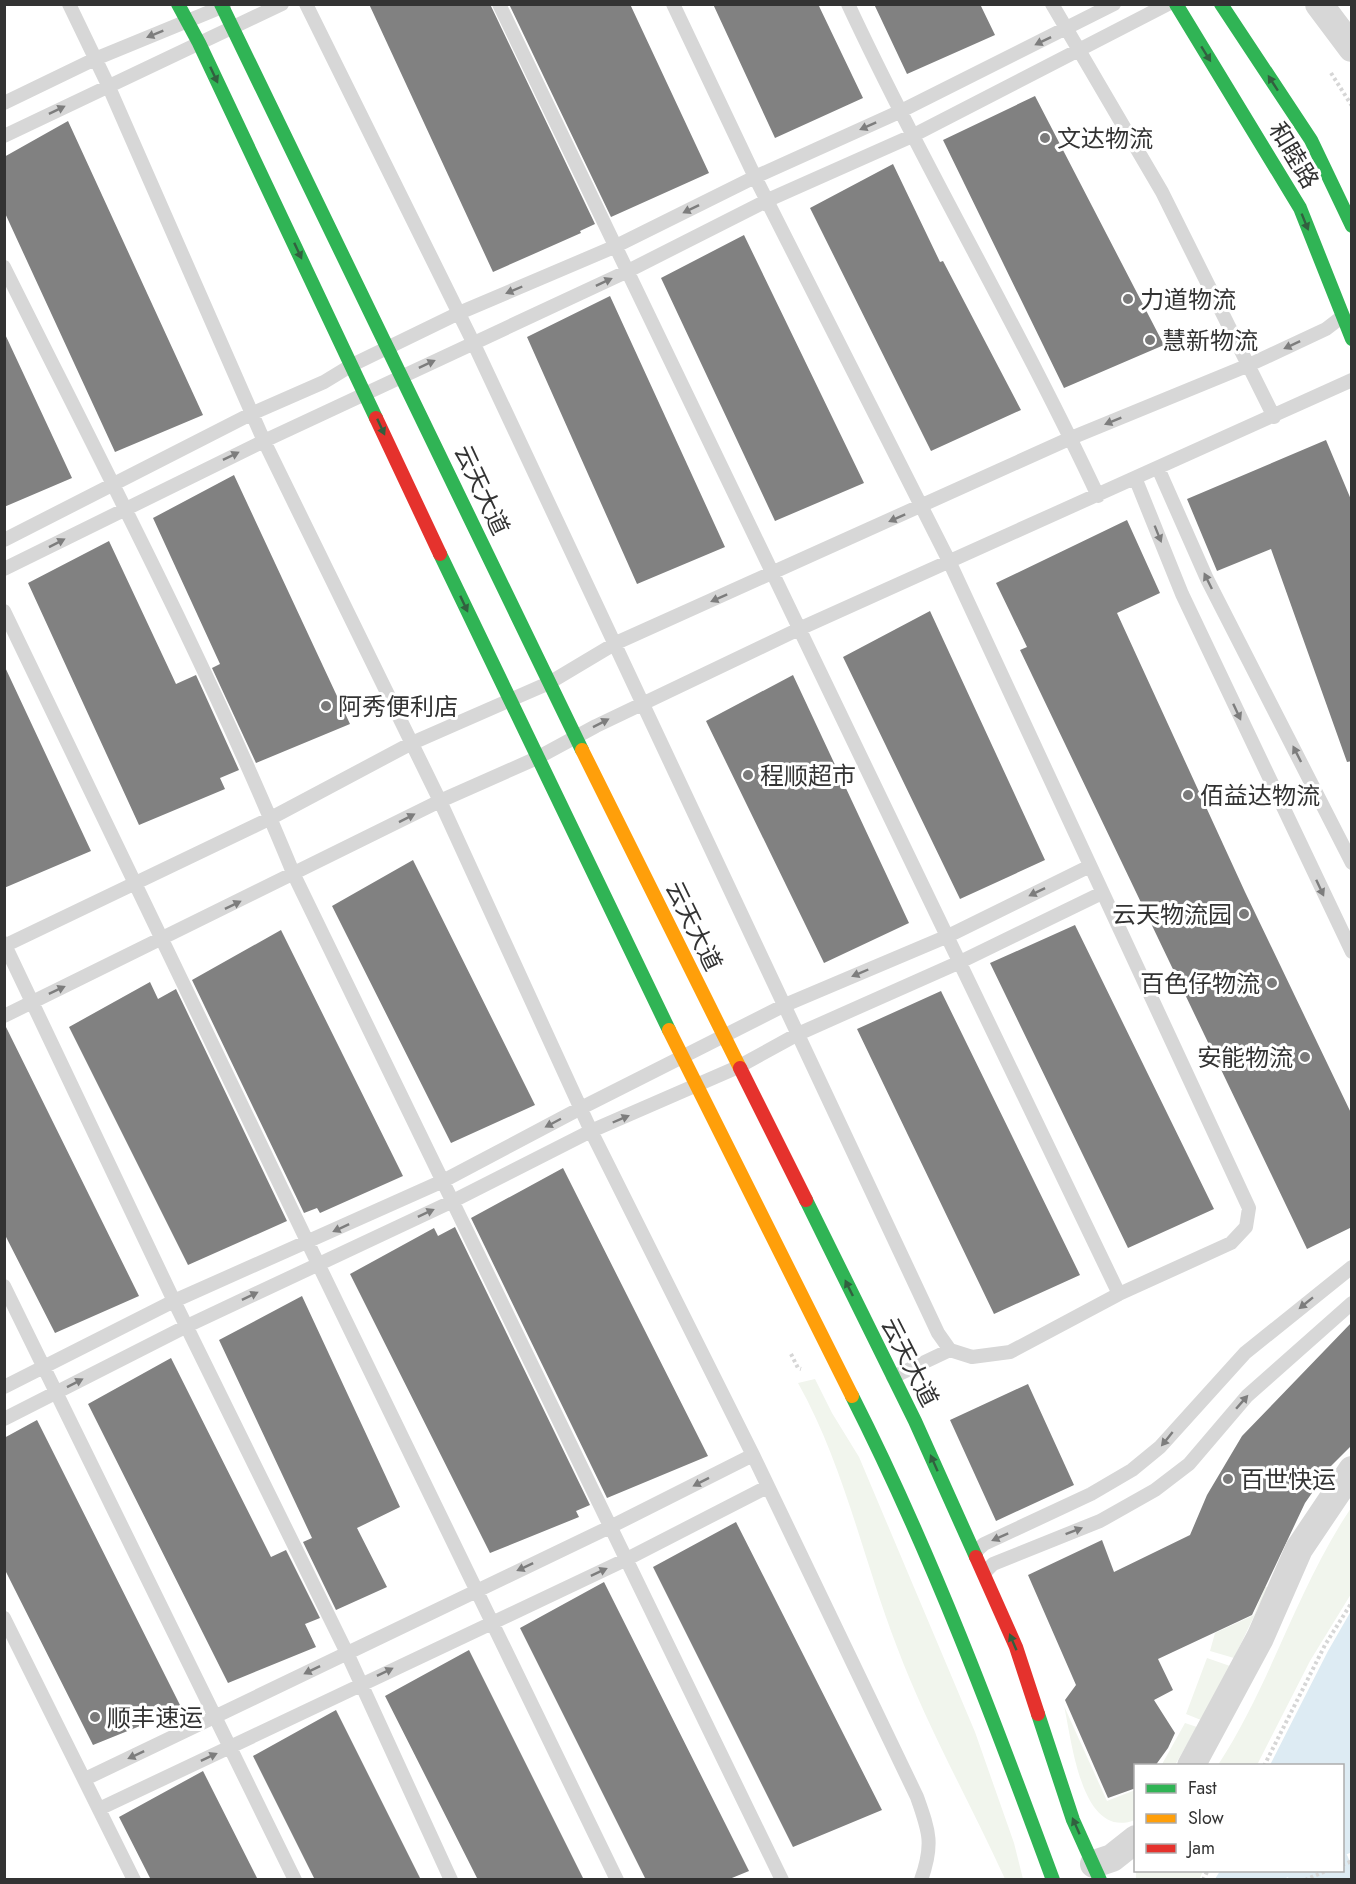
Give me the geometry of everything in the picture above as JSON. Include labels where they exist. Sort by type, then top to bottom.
[{"type":"main road","points":[[178,4],[366,394],[537,758],[682,1057],[856,1403],[906,1512],[997,1728],[1053,1880]]},
{"type":"main road","name":"和睦路","points":[[1176,4],[1300,208],[1352,339]]},
{"type":"main road","name":"和睦路","points":[[1221,4],[1311,140],[1352,225]]},
{"type":"main road","name":"云天大道","points":[[224,5],[233,28],[549,683],[893,1377],[975,1552],[1016,1647],[1073,1820],[1097,1872]]},
{"type":"street","points":[[1319,4],[1352,48]]},
{"type":"street","points":[[1192,1764],[1260,1638],[1299,1549],[1344,1477],[1352,1470]]},
{"type":"street","points":[[1097,1872],[1134,1841]]},
{"type":"lane","points":[[69,4],[108,85],[264,441],[440,801],[591,1131],[753,1455],[917,1797],[930,1834],[926,1865],[921,1880]]},
{"type":"lane","points":[[4,136],[282,4]]},
{"type":"lane","points":[[306,4],[473,342],[938,1333],[950,1350],[972,1357],[1010,1352],[1119,1294],[1231,1243],[1246,1227],[1249,1208],[949,561],[755,177],[673,4]]},
{"type":"lane","points":[[499,4],[1119,1294]]},
{"type":"lane","points":[[848,4],[899,112],[1071,438],[1098,496]]},
{"type":"lane","points":[[1052,4],[1162,192],[1274,417]]},
{"type":"lane","points":[[4,540],[253,413],[324,382],[352,365],[459,313],[614,247],[755,177],[899,112],[1114,4]]},
{"type":"lane","points":[[4,569],[125,508],[402,375],[626,272],[768,200],[912,136],[1167,4]]},
{"type":"lane","points":[[4,103],[95,59],[224,5]]},
{"type":"lane","points":[[4,267],[125,508],[271,818],[294,875],[782,1880]]},
{"type":"lane","points":[[451,1880],[346,1653],[174,1301],[5,945],[271,818],[412,743],[549,683],[616,644],[1071,438],[1249,365],[1326,329],[1343,316]]},
{"type":"lane","points":[[4,1016],[440,801],[537,758],[596,726],[799,629],[1136,480],[1352,380]]},
{"type":"lane","points":[[1158,468],[1207,579],[1352,862]]},
{"type":"lane","points":[[1136,480],[1182,594],[1352,952]]},
{"type":"lane","points":[[4,611],[490,1622],[617,1880]]},
{"type":"lane","points":[[4,1387],[174,1301],[308,1244],[443,1181],[784,1005],[948,936],[1090,866]]},
{"type":"lane","points":[[4,1419],[187,1326],[451,1202],[591,1131],[738,1067],[798,1034],[960,962],[1102,892]]},
{"type":"lane","points":[[975,1552],[984,1544],[1092,1494],[1132,1470],[1160,1447],[1245,1353],[1352,1267]]},
{"type":"lane","points":[[4,1286],[295,1880]]},
{"type":"lane","points":[[984,1573],[993,1564],[1100,1521],[1155,1490],[1189,1464],[1247,1396],[1352,1303]]},
{"type":"lane","points":[[893,1377],[950,1350]]},
{"type":"lane","points":[[85,1779],[610,1527],[753,1455]]},
{"type":"lane","points":[[99,1809],[490,1622],[626,1560],[767,1487]]},
{"type":"lane","points":[[4,1618],[134,1880]]},
{"type":"path","points":[[1265,1764],[1325,1645],[1352,1602]]},
{"type":"path","points":[[1305,1880],[1323,1872]]},
{"type":"shaded area","points":[[815,1379],[832,1413],[859,1457],[975,1732],[1014,1843],[1023,1879],[1005,1879],[909,1677],[885,1614],[841,1479],[814,1414],[798,1383]]},
{"type":"shaded area","points":[[1351,1508],[1351,1594],[1310,1661],[1258,1764],[1219,1764],[1254,1702],[1299,1603]]},
{"type":"shaded area","points":[[1265,1587],[1268,1587],[1234,1658],[1210,1651],[1215,1633],[1254,1615]]},
{"type":"shaded area","points":[[1351,1611],[1352,1852],[1344,1856],[1344,1764],[1271,1764]]},
{"type":"shaded area","points":[[1207,1658],[1230,1666],[1201,1720],[1186,1714]]},
{"type":"shaded area","points":[[1064,1706],[1107,1801],[1134,1790],[1134,1820],[1117,1823],[1102,1816],[1091,1802],[1082,1784]]},
{"type":"shaded area","points":[[1185,1723],[1197,1727],[1176,1764],[1162,1764]]},
{"type":"shaded area","points":[[1136,1872],[1203,1872],[1199,1880],[1136,1879]]},
{"type":"shaded area","points":[[1219,1872],[1302,1872],[1283,1879],[1215,1879]]},
{"type":"building","points":[[369,4],[490,4],[595,224],[580,231],[581,233],[493,272]]},
{"type":"building","points":[[509,4],[630,4],[709,173],[611,217]]},
{"type":"building","points":[[713,4],[818,4],[863,98],[775,138]]},
{"type":"building","points":[[874,4],[980,4],[995,35],[907,74]]},
{"type":"building","points":[[1035,96],[1164,345],[1064,388],[943,140]]},
{"type":"building","points":[[68,121],[203,415],[115,452],[4,211],[4,157]]},
{"type":"building","points":[[893,164],[940,262],[943,261],[1021,410],[931,451],[810,208]]},
{"type":"building","points":[[744,235],[864,483],[775,521],[661,278]]},
{"type":"building","points":[[610,296],[725,547],[637,584],[527,337]]},
{"type":"building","points":[[4,332],[72,478],[4,507]]},
{"type":"building","points":[[1326,440],[1352,502],[1352,761],[1347,762],[1271,549],[1217,571],[1187,499]]},
{"type":"building","points":[[234,475],[350,724],[256,763],[212,668],[220,664],[153,518]]},
{"type":"building","points":[[1127,520],[1160,593],[1117,613],[1245,892],[1352,1115],[1352,1227],[1307,1249],[1020,650],[1027,647],[996,583]]},
{"type":"building","points":[[109,541],[176,684],[196,675],[239,770],[220,778],[225,789],[139,825],[28,583]]},
{"type":"building","points":[[930,611],[1045,860],[960,899],[843,657]]},
{"type":"building","points":[[4,665],[91,851],[4,888]]},
{"type":"building","points":[[793,675],[909,923],[824,963],[706,721]]},
{"type":"building","points":[[413,860],[535,1105],[451,1143],[332,906]]},
{"type":"building","points":[[1075,925],[1214,1209],[1128,1248],[990,963]]},
{"type":"building","points":[[281,930],[403,1176],[320,1213],[317,1208],[304,1213],[192,980]]},
{"type":"building","points":[[150,982],[158,999],[176,989],[287,1221],[188,1265],[69,1027]]},
{"type":"building","points":[[941,991],[1080,1275],[994,1314],[857,1029]]},
{"type":"building","points":[[5,1025],[139,1296],[55,1333],[4,1233]]},
{"type":"building","points":[[563,1168],[708,1456],[607,1498],[471,1218]]},
{"type":"building","points":[[455,1227],[590,1505],[576,1511],[579,1517],[490,1553],[350,1274],[434,1228],[438,1236]]},
{"type":"building","points":[[302,1296],[400,1507],[357,1528],[387,1587],[336,1610],[303,1542],[312,1538],[219,1340]]},
{"type":"building","points":[[1352,1322],[1352,1445],[1330,1467],[1305,1503],[1252,1615],[1158,1659],[1173,1690],[1154,1700],[1175,1733],[1156,1764],[1134,1764],[1134,1789],[1108,1798],[1065,1700],[1076,1685],[1028,1575],[1102,1540],[1114,1572],[1190,1535],[1207,1495],[1242,1436]]},
{"type":"building","points":[[171,1358],[271,1557],[286,1550],[320,1618],[305,1624],[316,1647],[228,1683],[88,1404]]},
{"type":"building","points":[[1028,1384],[1074,1485],[996,1521],[950,1420]]},
{"type":"building","points":[[37,1420],[182,1709],[93,1745],[4,1568],[4,1438]]},
{"type":"building","points":[[736,1522],[882,1810],[793,1847],[653,1567]]},
{"type":"building","points":[[604,1582],[749,1871],[727,1880],[646,1880],[520,1628]]},
{"type":"building","points":[[469,1650],[584,1880],[478,1880],[385,1696]]},
{"type":"building","points":[[336,1710],[421,1880],[315,1880],[253,1756]]},
{"type":"building","points":[[203,1771],[258,1880],[151,1880],[119,1817]]},
{"type":"waterway","points":[[1318,1880],[1320,1872]]},
{"type":"traffic: fast","points":[[178,4],[199,43],[376,418]]},
{"type":"traffic: fast","points":[[221,4],[582,750]]},
{"type":"traffic: fast","points":[[1176,4],[1300,208],[1352,339]]},
{"type":"traffic: fast","points":[[1221,4],[1311,140],[1352,226]]},
{"type":"traffic: fast","points":[[440,554],[669,1030]]},
{"type":"traffic: fast","points":[[806,1200],[915,1421],[976,1557]]},
{"type":"traffic: fast","points":[[852,1396],[881,1455],[960,1635],[1053,1880]]},
{"type":"traffic: fast","points":[[1038,1714],[1073,1820],[1100,1880]]},
{"type":"traffic: slow","points":[[582,750],[740,1068]]},
{"type":"traffic: slow","points":[[669,1030],[852,1396]]},
{"type":"traffic: jam","points":[[376,418],[440,554]]},
{"type":"traffic: jam","points":[[740,1068],[806,1200]]},
{"type":"traffic: jam","points":[[976,1557],[1016,1647],[1038,1714]]},
{"type":"place","name":"文达物流","points":[[1045,138]]},
{"type":"place","name":"力道物流","points":[[1128,299]]},
{"type":"place","name":"慧新物流","points":[[1150,340]]},
{"type":"place","name":"阿秀便利店","points":[[326,706]]},
{"type":"place","name":"程顺超市","points":[[748,775]]},
{"type":"place","name":"佰益达物流","points":[[1188,795]]},
{"type":"place","name":"云天物流园","points":[[1244,914]]},
{"type":"place","name":"百色仔物流","points":[[1272,983]]},
{"type":"place","name":"安能物流","points":[[1305,1057]]},
{"type":"place","name":"百世快运","points":[[1228,1479]]},
{"type":"place","name":"顺丰速运","points":[[95,1717]]}]
